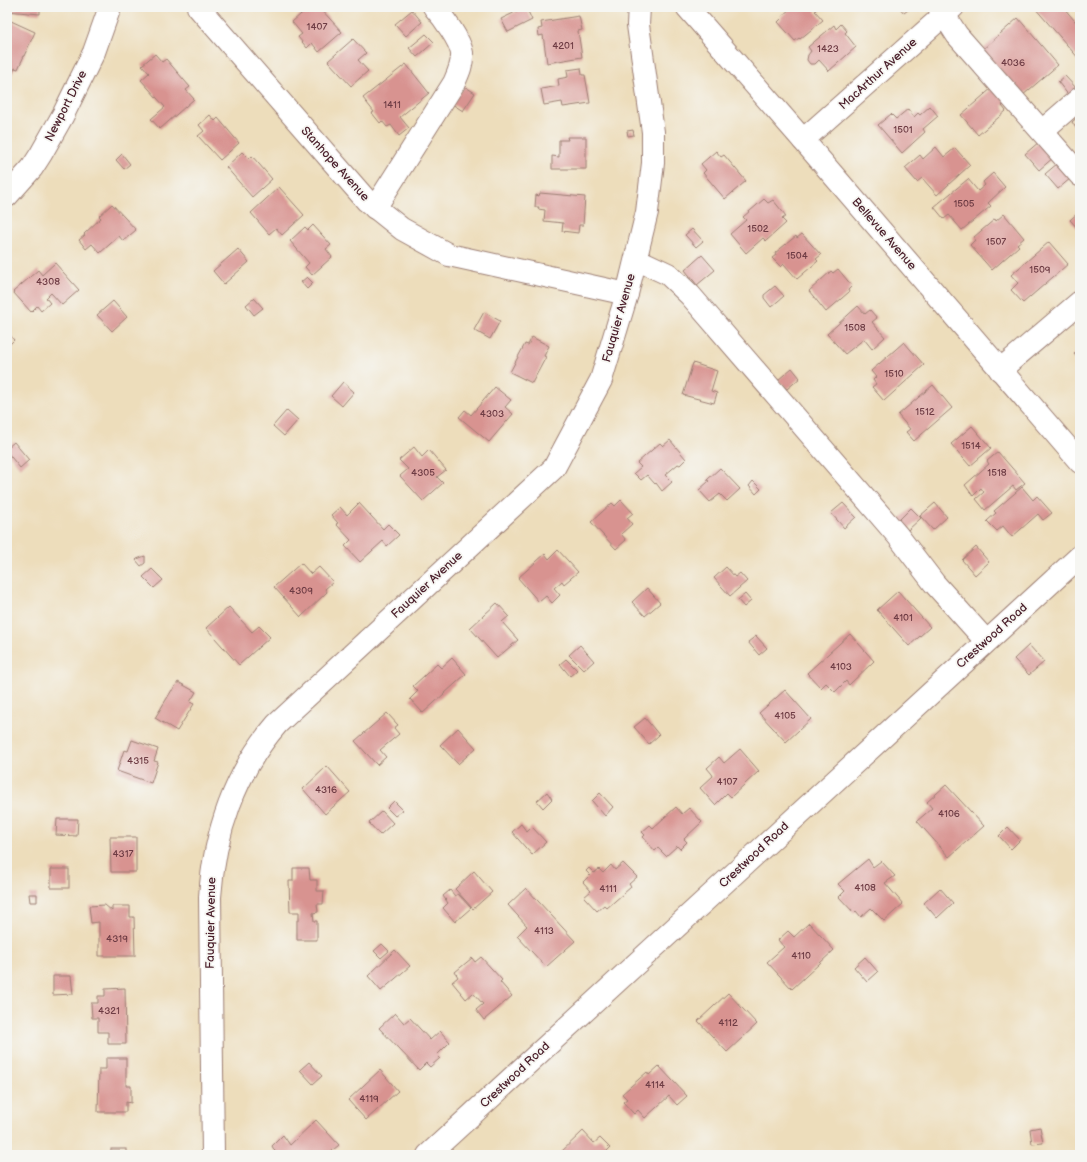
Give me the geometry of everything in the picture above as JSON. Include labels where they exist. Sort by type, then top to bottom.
[{"type":"street","name":"Newport Drive","points":[[7,196],[32,168],[42,154],[94,52],[110,7]]},
{"type":"street","name":"Stanhope Avenue","points":[[198,7],[367,201],[402,229],[450,255],[627,294]]},
{"type":"street","points":[[375,208],[454,83],[461,67],[462,52],[444,18],[434,7]]},
{"type":"street","name":"Fauquier Avenue","points":[[213,1155],[210,897],[211,878],[219,834],[225,814],[257,749],[267,735],[288,712],[554,468],[601,380],[627,294],[648,212],[653,132],[638,25],[639,7]]},
{"type":"street","name":"Bellevue Avenue","points":[[686,7],[803,140],[1080,462]]},
{"type":"street","points":[[946,10],[957,34],[1080,175]]},
{"type":"street","name":"MacArthur Avenue","points":[[803,140],[946,10]]},
{"type":"street","points":[[1042,131],[1080,98]]},
{"type":"street","points":[[636,259],[668,274],[690,296],[893,530],[934,583],[986,641]]},
{"type":"street","points":[[1000,370],[1080,302]]},
{"type":"street","name":"Crestwood Road","points":[[428,1155],[1080,556]]},
{"type":"building","points":[[7,7],[40,7],[40,14],[7,11]]},
{"type":"building","points":[[309,7],[319,7],[342,32],[319,52],[312,43],[307,48],[298,37],[302,34],[292,22]]},
{"type":"building","points":[[526,7],[532,20],[508,32],[501,19]]},
{"type":"building","points":[[792,7],[819,7],[815,11],[823,20],[800,39],[799,38],[795,41],[778,22],[782,18],[781,17]]},
{"type":"building","points":[[899,7],[912,7],[904,13]]},
{"type":"building","points":[[1034,7],[1063,7],[1080,27],[1080,60]]},
{"type":"building","points":[[412,10],[422,22],[406,36],[395,24]]},
{"type":"building","points":[[579,16],[582,30],[578,31],[582,57],[547,63],[543,35],[539,36],[538,29],[542,28],[541,22]]},
{"type":"building","points":[[1018,18],[1058,65],[1022,96],[981,51]]},
{"type":"building","points":[[11,21],[35,32],[18,69],[15,68],[9,80],[7,79],[7,30]]},
{"type":"building","points":[[841,24],[847,31],[845,33],[856,47],[829,71],[819,60],[815,64],[810,64],[807,60],[811,51],[808,47],[834,25],[836,29]]},
{"type":"building","points":[[426,34],[434,42],[417,57],[409,48]]},
{"type":"building","points":[[353,39],[366,53],[358,60],[368,71],[351,86],[328,61]]},
{"type":"building","points":[[155,54],[162,62],[166,59],[190,87],[186,90],[194,99],[160,129],[151,119],[165,107],[141,80],[149,73],[142,65]]},
{"type":"building","points":[[406,64],[429,93],[400,117],[409,128],[399,136],[391,125],[387,127],[382,121],[380,123],[372,113],[374,112],[363,98]]},
{"type":"building","points":[[581,68],[582,75],[585,75],[590,103],[563,107],[562,102],[544,105],[541,89],[559,86],[558,79],[568,77],[567,70]]},
{"type":"building","points":[[1065,76],[1078,90],[1070,97],[1058,82]]},
{"type":"building","points":[[464,86],[475,93],[463,111],[452,104]]},
{"type":"building","points":[[993,87],[1007,102],[1002,106],[1006,111],[978,135],[961,115]]},
{"type":"building","points":[[930,106],[938,116],[923,129],[925,132],[902,153],[878,125],[891,114],[896,119],[908,109],[914,117],[918,113],[920,115]]},
{"type":"building","points":[[210,115],[215,121],[218,118],[239,143],[220,160],[198,136],[204,131],[199,125]]},
{"type":"building","points":[[1080,115],[1080,130],[1078,131],[1072,122]]},
{"type":"building","points":[[633,130],[634,135],[628,136],[627,131]]},
{"type":"building","points":[[567,137],[586,137],[586,169],[552,169],[552,156],[559,157],[559,140],[568,140]]},
{"type":"building","points":[[1040,141],[1054,157],[1039,170],[1025,154]]},
{"type":"building","points":[[936,147],[944,157],[955,148],[970,165],[937,195],[922,178],[917,182],[905,168],[920,155],[923,159]]},
{"type":"building","points":[[716,151],[721,157],[724,155],[746,181],[725,199],[703,173],[706,170],[701,164]]},
{"type":"building","points":[[242,152],[249,159],[252,156],[272,179],[252,197],[226,167]]},
{"type":"building","points":[[122,154],[130,164],[124,169],[116,160]]},
{"type":"building","points":[[1058,163],[1071,178],[1058,189],[1045,174]]},
{"type":"building","points":[[993,173],[1005,187],[988,203],[991,206],[962,230],[949,215],[944,219],[934,207],[968,179],[978,191],[985,185],[983,182]]},
{"type":"building","points":[[279,187],[304,215],[282,235],[276,228],[269,234],[251,213]]},
{"type":"building","points":[[540,193],[585,197],[583,225],[579,225],[578,233],[562,231],[563,223],[544,221],[545,210],[535,207],[536,195],[539,196]]},
{"type":"building","points":[[764,199],[768,203],[773,200],[786,216],[782,219],[786,223],[766,241],[763,238],[746,253],[730,234],[746,220],[743,217]]},
{"type":"building","points":[[112,204],[136,230],[123,241],[119,236],[100,253],[92,244],[86,249],[79,240],[101,218],[99,216]]},
{"type":"building","points":[[1080,211],[1080,231],[1070,220]]},
{"type":"building","points":[[1004,214],[1024,238],[1017,244],[1019,246],[992,270],[970,245],[975,240],[974,237],[995,219],[996,221]]},
{"type":"building","points":[[313,225],[331,245],[326,249],[332,257],[312,275],[305,267],[309,263],[290,241],[305,227],[308,230]]},
{"type":"building","points":[[692,229],[703,241],[696,247],[685,235]]},
{"type":"building","points":[[802,234],[821,255],[816,259],[818,261],[797,279],[784,264],[781,267],[772,258],[776,255],[775,253],[796,236],[797,238]]},
{"type":"building","points":[[1049,242],[1068,264],[1023,303],[1011,290],[1018,283],[1011,275]]},
{"type":"building","points":[[238,249],[249,262],[224,284],[213,271]]},
{"type":"building","points":[[702,255],[715,270],[697,285],[685,270]]},
{"type":"building","points":[[55,263],[79,290],[62,305],[51,293],[46,298],[50,303],[41,311],[37,306],[31,312],[13,292],[38,270],[42,275]]},
{"type":"building","points":[[838,269],[852,286],[848,290],[849,292],[826,312],[809,291],[831,271],[833,273]]},
{"type":"building","points":[[307,277],[313,283],[307,289],[301,282]]},
{"type":"building","points":[[775,286],[784,296],[771,307],[764,298],[764,295]]},
{"type":"building","points":[[254,298],[263,308],[254,315],[246,305]]},
{"type":"building","points":[[113,301],[127,317],[112,331],[97,315]]},
{"type":"building","points":[[858,306],[865,314],[870,310],[877,318],[872,322],[885,337],[872,349],[864,339],[845,354],[827,334]]},
{"type":"building","points":[[484,312],[500,321],[490,339],[474,330]]},
{"type":"building","points":[[7,332],[14,340],[7,347]]},
{"type":"building","points":[[532,337],[549,346],[544,356],[546,357],[532,383],[510,372],[525,344],[528,345]]},
{"type":"building","points":[[904,342],[924,365],[884,401],[872,387],[876,384],[873,380],[876,377],[871,371]]},
{"type":"building","points":[[1080,349],[1080,361],[1074,354]]},
{"type":"building","points":[[693,363],[717,371],[711,391],[717,393],[714,403],[683,395]]},
{"type":"building","points":[[792,368],[800,378],[787,389],[778,380]]},
{"type":"building","points":[[343,382],[354,392],[342,406],[331,396]]},
{"type":"building","points":[[933,385],[952,408],[914,441],[906,432],[910,429],[898,415]]},
{"type":"building","points":[[495,387],[511,400],[505,407],[513,414],[489,442],[459,417],[465,410],[471,415]]},
{"type":"building","points":[[287,410],[298,420],[284,436],[273,426]]},
{"type":"building","points":[[972,426],[991,448],[970,466],[951,444]]},
{"type":"building","points":[[670,440],[686,459],[665,475],[672,482],[662,491],[647,475],[641,480],[634,473],[641,467],[637,463],[660,443],[663,446]]},
{"type":"building","points":[[14,442],[29,460],[20,468],[7,452],[7,448]]},
{"type":"building","points":[[414,447],[422,457],[429,450],[446,470],[437,477],[443,483],[423,501],[400,476],[408,469],[399,460]]},
{"type":"building","points":[[998,452],[1025,483],[1016,490],[1013,486],[985,510],[976,499],[984,492],[981,488],[973,496],[965,485],[989,464],[987,461]]},
{"type":"building","points":[[720,468],[740,489],[727,501],[720,494],[710,502],[699,490]]},
{"type":"building","points":[[753,481],[761,489],[756,494],[749,486]]},
{"type":"building","points":[[1022,487],[1033,500],[1037,496],[1052,513],[1043,520],[1038,514],[1012,537],[1003,526],[997,531],[987,521],[996,513],[994,511]]},
{"type":"building","points":[[621,500],[633,513],[627,518],[632,524],[621,534],[626,540],[616,549],[591,522],[612,503],[615,506]]},
{"type":"building","points":[[359,503],[383,529],[388,524],[399,535],[387,546],[383,541],[360,562],[345,546],[351,540],[336,524],[338,523],[331,515],[340,507],[347,515]]},
{"type":"building","points":[[843,503],[856,517],[844,528],[831,513]]},
{"type":"building","points":[[935,503],[947,517],[933,530],[920,516]]},
{"type":"building","points":[[911,508],[921,518],[908,530],[899,520]]},
{"type":"building","points":[[976,547],[989,562],[975,575],[962,560]]},
{"type":"building","points":[[558,550],[578,572],[564,584],[562,581],[554,588],[560,595],[552,603],[546,596],[539,602],[518,578],[545,554],[549,559]]},
{"type":"building","points":[[145,556],[145,563],[141,566],[136,560]]},
{"type":"building","points":[[301,563],[311,574],[319,567],[333,582],[325,589],[327,592],[301,617],[274,587]]},
{"type":"building","points":[[726,567],[735,577],[740,573],[747,581],[730,596],[714,578]]},
{"type":"building","points":[[152,569],[163,580],[154,588],[143,577]]},
{"type":"building","points":[[647,588],[660,603],[645,616],[632,602]]},
{"type":"building","points":[[898,591],[930,627],[909,646],[877,610]]},
{"type":"building","points":[[745,594],[751,601],[744,607],[738,600]]},
{"type":"building","points":[[497,603],[509,616],[502,622],[518,640],[497,658],[470,628]]},
{"type":"building","points":[[229,607],[252,632],[259,626],[270,637],[239,665],[206,628]]},
{"type":"building","points":[[850,634],[874,661],[849,685],[846,681],[835,692],[826,683],[821,688],[807,673]]},
{"type":"building","points":[[756,636],[767,648],[759,655],[748,642]]},
{"type":"building","points":[[580,645],[594,661],[584,670],[569,655]]},
{"type":"building","points":[[1029,645],[1044,662],[1029,675],[1014,659]]},
{"type":"building","points":[[452,658],[466,674],[423,713],[410,699],[418,691],[413,686],[437,664],[441,668]]},
{"type":"building","points":[[566,659],[577,670],[570,676],[560,664]]},
{"type":"building","points":[[178,682],[196,692],[190,702],[194,704],[177,731],[155,718]]},
{"type":"building","points":[[785,690],[811,719],[786,742],[759,713]]},
{"type":"building","points":[[387,713],[398,725],[394,728],[399,734],[380,750],[386,757],[377,765],[355,741]]},
{"type":"building","points":[[645,718],[659,735],[649,744],[634,727]]},
{"type":"building","points":[[458,728],[476,748],[458,764],[440,745]]},
{"type":"building","points":[[132,740],[158,749],[154,761],[158,762],[151,783],[117,771],[124,750],[128,751]]},
{"type":"building","points":[[740,749],[759,771],[731,797],[727,793],[715,805],[700,788],[713,776],[707,768],[719,757],[724,763]]},
{"type":"building","points":[[327,766],[350,792],[325,814],[303,789]]},
{"type":"building","points":[[946,785],[984,826],[949,857],[917,821],[932,808],[927,802]]},
{"type":"building","points":[[547,792],[552,799],[543,808],[537,801]]},
{"type":"building","points":[[600,793],[613,807],[605,816],[592,801]]},
{"type":"building","points":[[394,801],[403,810],[395,816],[387,808]]},
{"type":"building","points":[[676,807],[682,814],[689,808],[702,822],[684,839],[687,842],[680,849],[677,846],[666,856],[658,848],[655,851],[643,837],[645,835],[642,832],[650,825],[653,828]]},
{"type":"building","points":[[382,811],[393,823],[380,835],[369,823]]},
{"type":"building","points":[[57,819],[78,819],[77,836],[56,835]]},
{"type":"building","points":[[521,824],[527,832],[532,827],[546,842],[532,855],[512,832]]},
{"type":"building","points":[[1008,827],[1020,840],[1011,849],[999,836]]},
{"type":"building","points":[[110,837],[136,837],[136,872],[111,872]]},
{"type":"building","points":[[868,859],[873,867],[881,861],[895,876],[885,883],[903,904],[884,921],[871,908],[861,917],[856,911],[854,913],[839,897],[845,891],[838,884]]},
{"type":"building","points":[[623,863],[637,877],[629,884],[631,887],[607,908],[604,905],[597,911],[584,897],[591,891],[583,882],[590,875],[586,871],[589,868],[594,873],[599,869],[603,873],[611,865],[615,870]]},
{"type":"building","points":[[293,868],[309,868],[310,880],[317,880],[317,891],[324,891],[323,904],[317,904],[318,912],[313,913],[314,921],[317,921],[317,940],[297,940],[297,920],[299,920],[299,912],[290,912],[289,881],[293,881]]},
{"type":"building","points":[[51,869],[69,869],[69,888],[51,888]]},
{"type":"building","points":[[474,871],[492,892],[473,909],[455,889]]},
{"type":"building","points":[[526,888],[575,941],[546,967],[517,936],[527,926],[508,905]]},
{"type":"building","points":[[940,888],[953,903],[937,918],[924,903]]},
{"type":"building","points":[[450,890],[455,896],[458,894],[471,908],[455,922],[443,908],[448,903],[443,896]]},
{"type":"building","points":[[29,894],[37,894],[37,902],[30,902]]},
{"type":"building","points":[[105,905],[112,911],[112,906],[130,906],[130,917],[134,917],[135,956],[99,956],[99,922],[91,923],[89,906]]},
{"type":"building","points":[[809,923],[834,950],[792,989],[767,962],[784,947],[778,940],[788,931],[794,937]]},
{"type":"building","points":[[382,944],[389,951],[381,958],[374,951]]},
{"type":"building","points":[[395,950],[410,966],[381,991],[368,976]]},
{"type":"building","points":[[481,957],[502,980],[500,982],[512,996],[484,1020],[476,1010],[483,1004],[473,993],[466,999],[452,982],[458,977],[455,972],[472,958],[475,962]]},
{"type":"building","points":[[865,957],[878,972],[867,982],[854,967]]},
{"type":"building","points":[[53,976],[71,976],[73,994],[53,995]]},
{"type":"building","points":[[125,988],[126,1044],[108,1044],[108,1032],[98,1032],[98,1018],[92,1018],[91,1003],[98,1003],[98,996],[105,996],[105,989]]},
{"type":"building","points":[[728,993],[757,1024],[727,1052],[698,1021]]},
{"type":"building","points":[[395,1013],[404,1023],[410,1018],[430,1040],[440,1031],[450,1042],[437,1055],[440,1058],[430,1067],[426,1063],[419,1070],[379,1028]]},
{"type":"building","points":[[106,1058],[126,1058],[126,1086],[131,1086],[131,1103],[126,1102],[126,1112],[98,1112],[99,1069],[106,1069]]},
{"type":"building","points":[[309,1062],[322,1076],[313,1084],[300,1070]]},
{"type":"building","points":[[659,1066],[687,1096],[677,1105],[669,1096],[645,1118],[638,1110],[634,1114],[623,1102],[627,1099],[622,1094],[647,1072],[649,1075]]},
{"type":"building","points":[[380,1070],[398,1091],[366,1120],[348,1100]]},
{"type":"building","points":[[316,1120],[339,1145],[327,1155],[277,1155],[272,1146],[283,1135],[290,1145]]},
{"type":"building","points":[[1040,1127],[1043,1143],[1032,1144],[1030,1129]]},
{"type":"building","points":[[583,1131],[594,1143],[600,1138],[610,1148],[604,1154],[605,1155],[558,1155]]},
{"type":"building","points":[[111,1149],[126,1149],[126,1155],[111,1155]]}]
